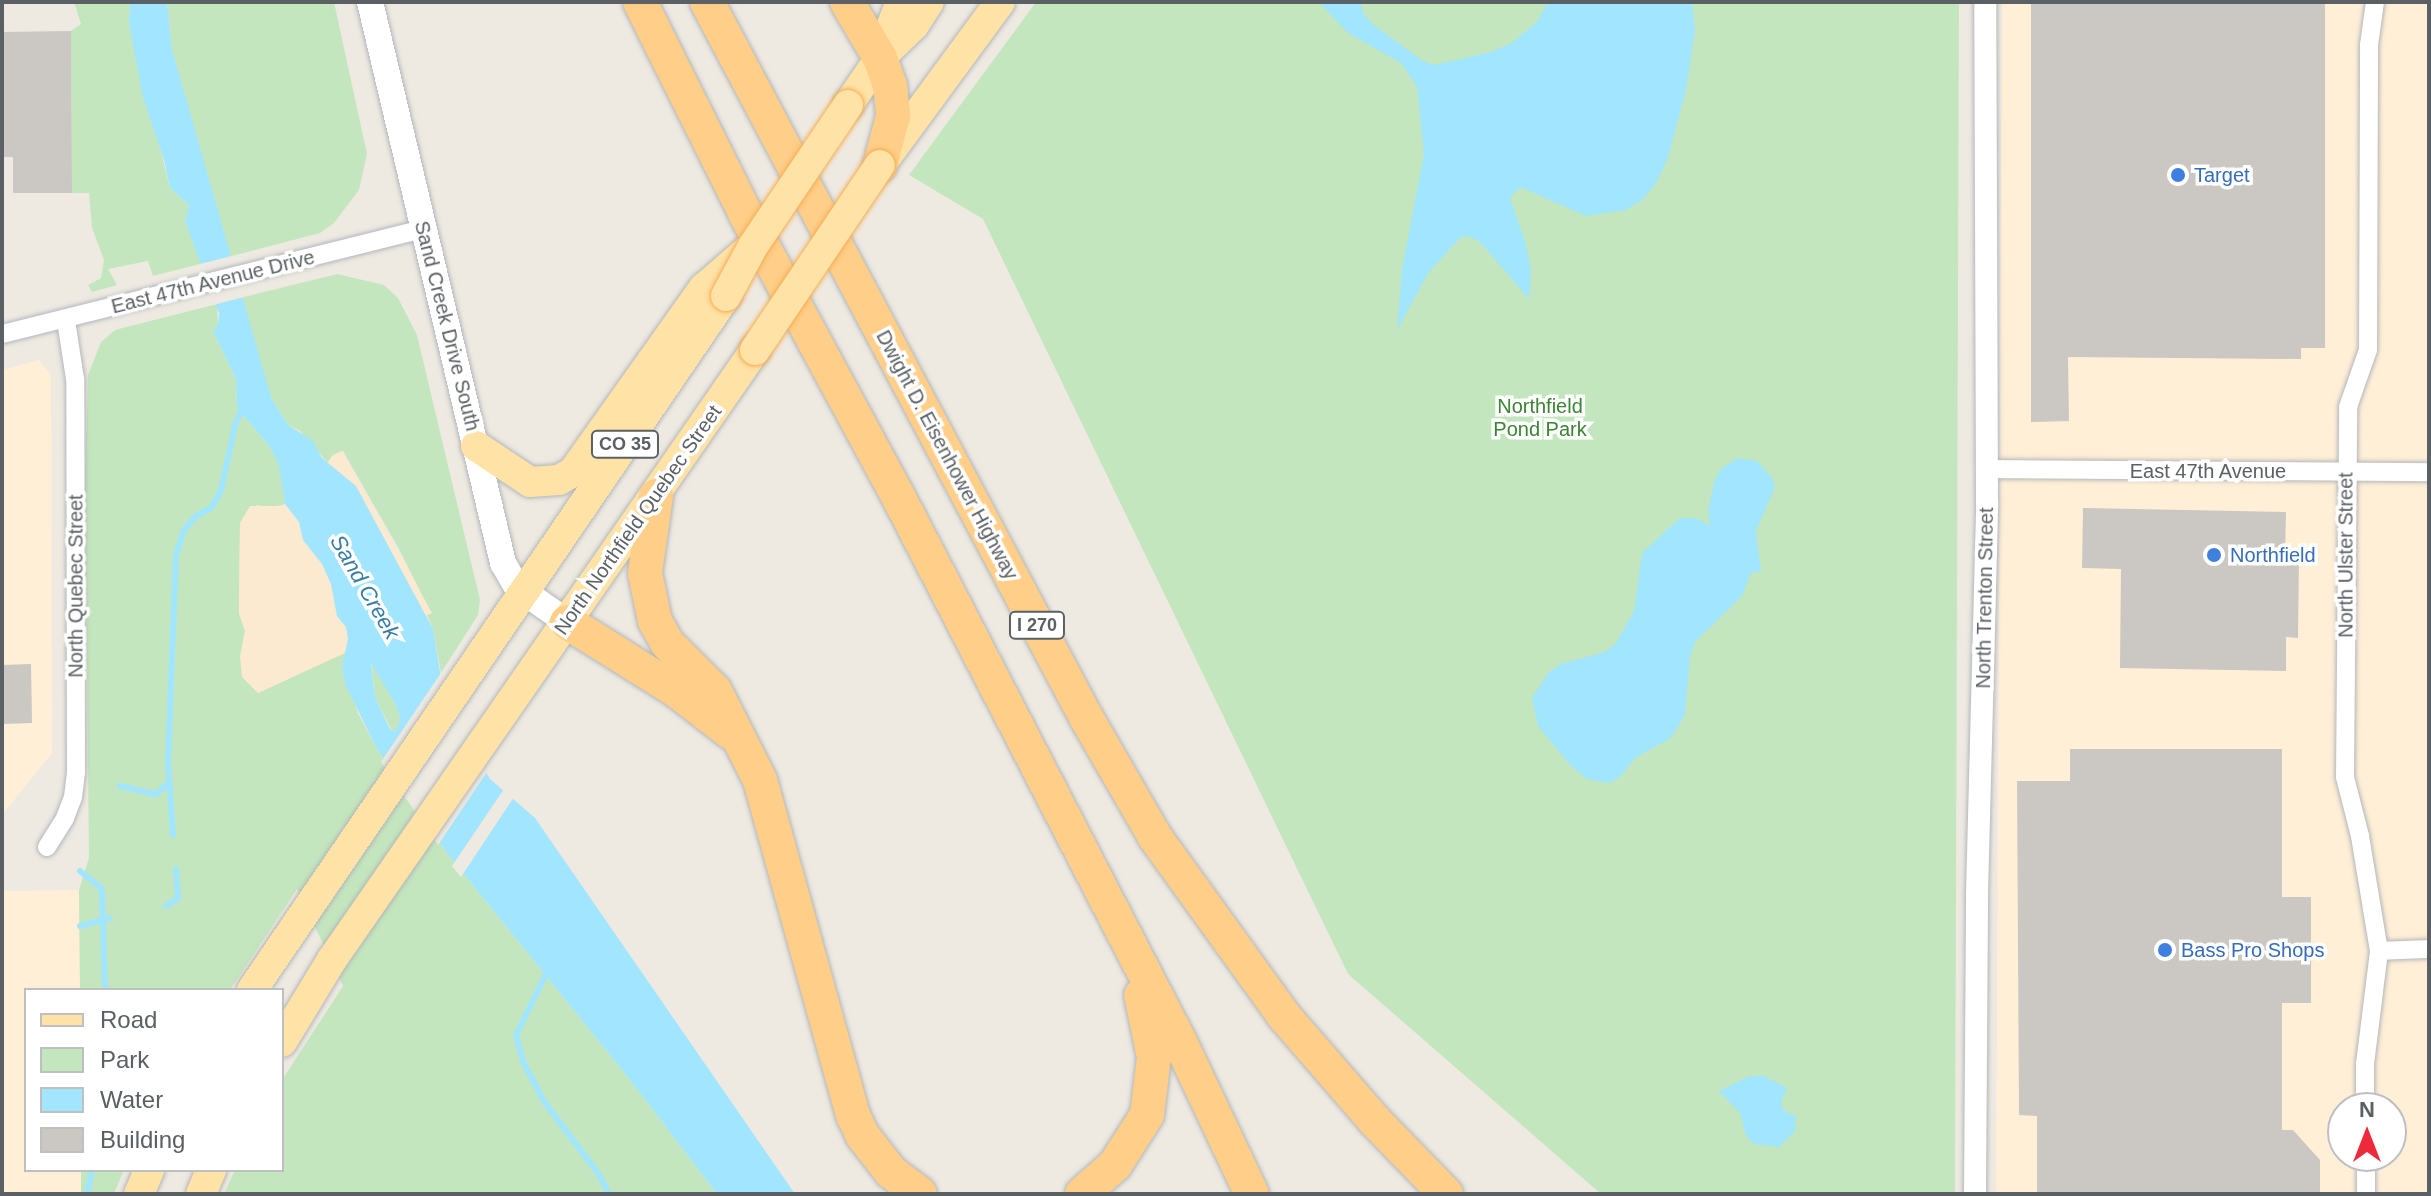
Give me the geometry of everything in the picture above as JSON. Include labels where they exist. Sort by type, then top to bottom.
[{"type":"highway","points":[[640,2],[746,215],[898,496],[1133,952],[1252,1194]]},
{"type":"highway","name":"Dwight D. Eisenhower Highway","points":[[707,2],[1073,692],[1155,837],[1284,1016],[1375,1121],[1446,1194]]},
{"type":"highway","points":[[847,2],[880,58],[893,100],[893,116],[880,165]]},
{"type":"highway","points":[[656,496],[645,549],[651,608],[667,643],[715,691],[760,780],[853,1115],[863,1136],[891,1172],[920,1194]]},
{"type":"highway","points":[[567,622],[677,691],[742,743]]},
{"type":"highway","points":[[1082,1194],[1127,1150],[1147,1115],[1152,1095],[1154,1057],[1133,952]]},
{"type":"main road","name":"Sand Creek Drive South","points":[[370,2],[503,563],[512,581],[523,592],[567,622]]},
{"type":"main road","points":[[880,58],[901,2]]},
{"type":"main road","name":"CO 35","points":[[253,988],[523,592],[721,287],[753,246],[880,58],[914,25],[929,2]]},
{"type":"main road","name":"North Northfield Quebec Street","points":[[284,1039],[331,961],[656,496],[880,165],[1000,2]]},
{"type":"main road","points":[[476,446],[530,482],[559,480],[573,472],[704,288],[721,287]]},
{"type":"main road","points":[[139,1194],[148,1172]]},
{"type":"main road","points":[[201,1194],[210,1172]]},
{"type":"street","name":"North Trenton Street","points":[[1975,1194],[1977,894],[1988,469],[1985,2]]},
{"type":"street","name":"North Ulster Street","points":[[2365,1092],[2365,1064],[2379,951],[2360,836],[2345,777],[2347,472],[2348,407],[2368,350],[2369,45],[2375,2]]},
{"type":"street","name":"East 47th Avenue Drive","points":[[2,334],[423,229]]},
{"type":"street","name":"North Quebec Street","points":[[47,847],[65,818],[76,772],[75,379],[66,320]]},
{"type":"street","name":"East 47th Avenue","points":[[1988,469],[2429,472]]},
{"type":"street","points":[[2379,951],[2429,949]]},
{"type":"street","points":[[2366,1172],[2366,1194]]},
{"type":"shaded area","name":"Northfield","points":[[2002,2],[2429,2],[2429,1194],[1996,1194]]},
{"type":"shaded area","points":[[39,360],[51,375],[52,753],[2,815],[2,370]]},
{"type":"shaded area","points":[[79,890],[80,988],[24,988],[24,1172],[81,1172],[81,1194],[2,1194],[2,891]]},
{"type":"green space","points":[[74,2],[130,2],[129,23],[170,188],[189,205],[185,222],[204,263],[153,276],[148,261],[108,269],[117,285],[92,292],[88,285],[101,278],[104,260],[92,228],[89,193],[72,193],[71,31],[81,24]]},
{"type":"green space","points":[[167,2],[334,2],[367,154],[359,190],[334,223],[320,233],[228,257],[172,49]]},
{"type":"green space","name":"Northfield Pond Park","points":[[1036,2],[1959,2],[1955,1194],[1601,1194],[1348,974],[983,219],[909,175]]},
{"type":"green space","points":[[337,274],[384,285],[398,298],[417,335],[480,600],[478,615],[441,673],[433,629],[427,615],[431,613],[399,549],[343,451],[327,462],[300,431],[288,425],[271,397],[240,298]]},
{"type":"green space","points":[[217,304],[218,325],[213,331],[236,379],[237,408],[270,447],[280,465],[285,504],[270,508],[257,505],[240,523],[239,613],[245,631],[240,657],[258,693],[346,651],[342,666],[358,713],[376,747],[447,853],[630,1080],[717,1194],[224,1194],[234,1172],[284,1172],[284,1077],[343,986],[297,889],[231,988],[80,988],[79,890],[89,858],[85,482],[88,375],[101,342],[115,330]]},
{"type":"green space","points":[[371,660],[397,707],[400,719],[396,731],[391,729],[375,697]]},
{"type":"green space","points":[[81,1172],[123,1172],[114,1194],[81,1194]]},
{"type":"sand","points":[[342,451],[432,613],[258,693],[242,677],[240,657],[245,631],[239,613],[240,523],[250,506],[295,506],[333,455]]},
{"type":"water","name":"Sand Creek","points":[[130,2],[167,2],[172,49],[271,397],[288,425],[312,440],[322,458],[356,486],[433,629],[442,684],[455,721],[490,779],[535,818],[795,1194],[717,1194],[630,1080],[447,853],[376,747],[345,684],[342,666],[348,639],[346,627],[337,616],[331,584],[322,564],[303,540],[299,522],[285,504],[279,465],[270,447],[237,408],[236,379],[213,331],[218,325],[219,313],[185,221],[189,205],[170,188],[143,98],[129,23]],"holes":[[[371,663],[397,707],[400,719],[396,731],[390,729],[375,697]]]},
{"type":"water","points":[[1319,2],[1361,2],[1363,13],[1371,23],[1423,61],[1434,65],[1491,52],[1510,44],[1536,23],[1548,2],[1692,2],[1695,30],[1686,90],[1668,158],[1655,185],[1642,200],[1626,210],[1586,216],[1520,187],[1510,198],[1526,244],[1531,271],[1529,299],[1481,243],[1469,236],[1460,238],[1429,272],[1397,330],[1402,269],[1424,154],[1417,87],[1401,63],[1348,33]]},
{"type":"water","points":[[1737,458],[1757,461],[1772,478],[1775,487],[1756,531],[1761,571],[1751,573],[1742,596],[1695,642],[1690,656],[1685,715],[1671,738],[1635,758],[1621,776],[1609,783],[1587,779],[1571,766],[1538,726],[1532,698],[1548,673],[1561,664],[1605,652],[1616,643],[1634,611],[1642,553],[1680,518],[1695,518],[1710,525],[1708,511],[1715,479],[1721,469]]},
{"type":"water","points":[[1750,1076],[1764,1076],[1787,1088],[1781,1102],[1784,1111],[1796,1116],[1795,1131],[1779,1147],[1754,1144],[1746,1136],[1740,1113],[1719,1091]]},
{"type":"pier","points":[[232,256],[244,297],[213,305],[200,264]]},
{"type":"pier","points":[[445,667],[459,719],[489,769],[438,845],[381,762]]},
{"type":"pier","points":[[504,789],[514,797],[461,877],[452,866]]},
{"type":"building","name":"Target","points":[[2031,2],[2325,2],[2325,348],[2301,348],[2301,359],[2068,357],[2069,421],[2031,422]]},
{"type":"building","points":[[71,31],[72,193],[13,193],[13,157],[2,157],[2,32]]},
{"type":"building","points":[[2083,508],[2286,512],[2285,556],[2299,556],[2298,638],[2286,637],[2286,671],[2120,668],[2121,569],[2082,568]]},
{"type":"building","points":[[31,664],[32,723],[2,724],[2,665]]},
{"type":"building","name":"Bass Pro Shops","points":[[2070,749],[2282,749],[2282,897],[2311,897],[2311,1003],[2282,1003],[2282,1130],[2293,1130],[2320,1160],[2320,1194],[2037,1192],[2037,1116],[2019,1115],[2017,781],[2070,781]]},
{"type":"waterway","points":[[173,835],[168,762],[176,555],[184,530],[196,516],[212,507],[221,491],[235,425],[244,405]]},
{"type":"waterway","points":[[120,786],[156,794],[170,782]]},
{"type":"waterway","points":[[166,906],[178,898],[176,869]]},
{"type":"waterway","points":[[80,871],[101,888],[105,988]]},
{"type":"waterway","points":[[80,926],[110,918]]},
{"type":"waterway","points":[[549,968],[516,1035],[523,1062],[545,1103],[598,1173],[609,1194]]},
{"type":"waterway","points":[[87,1194],[92,1172]]},
{"type":"place","name":"Target","points":[[2178,175]]},
{"type":"place","name":"Northfield","points":[[2214,555]]},
{"type":"place","name":"Bass Pro Shops","points":[[2165,950]]}]
